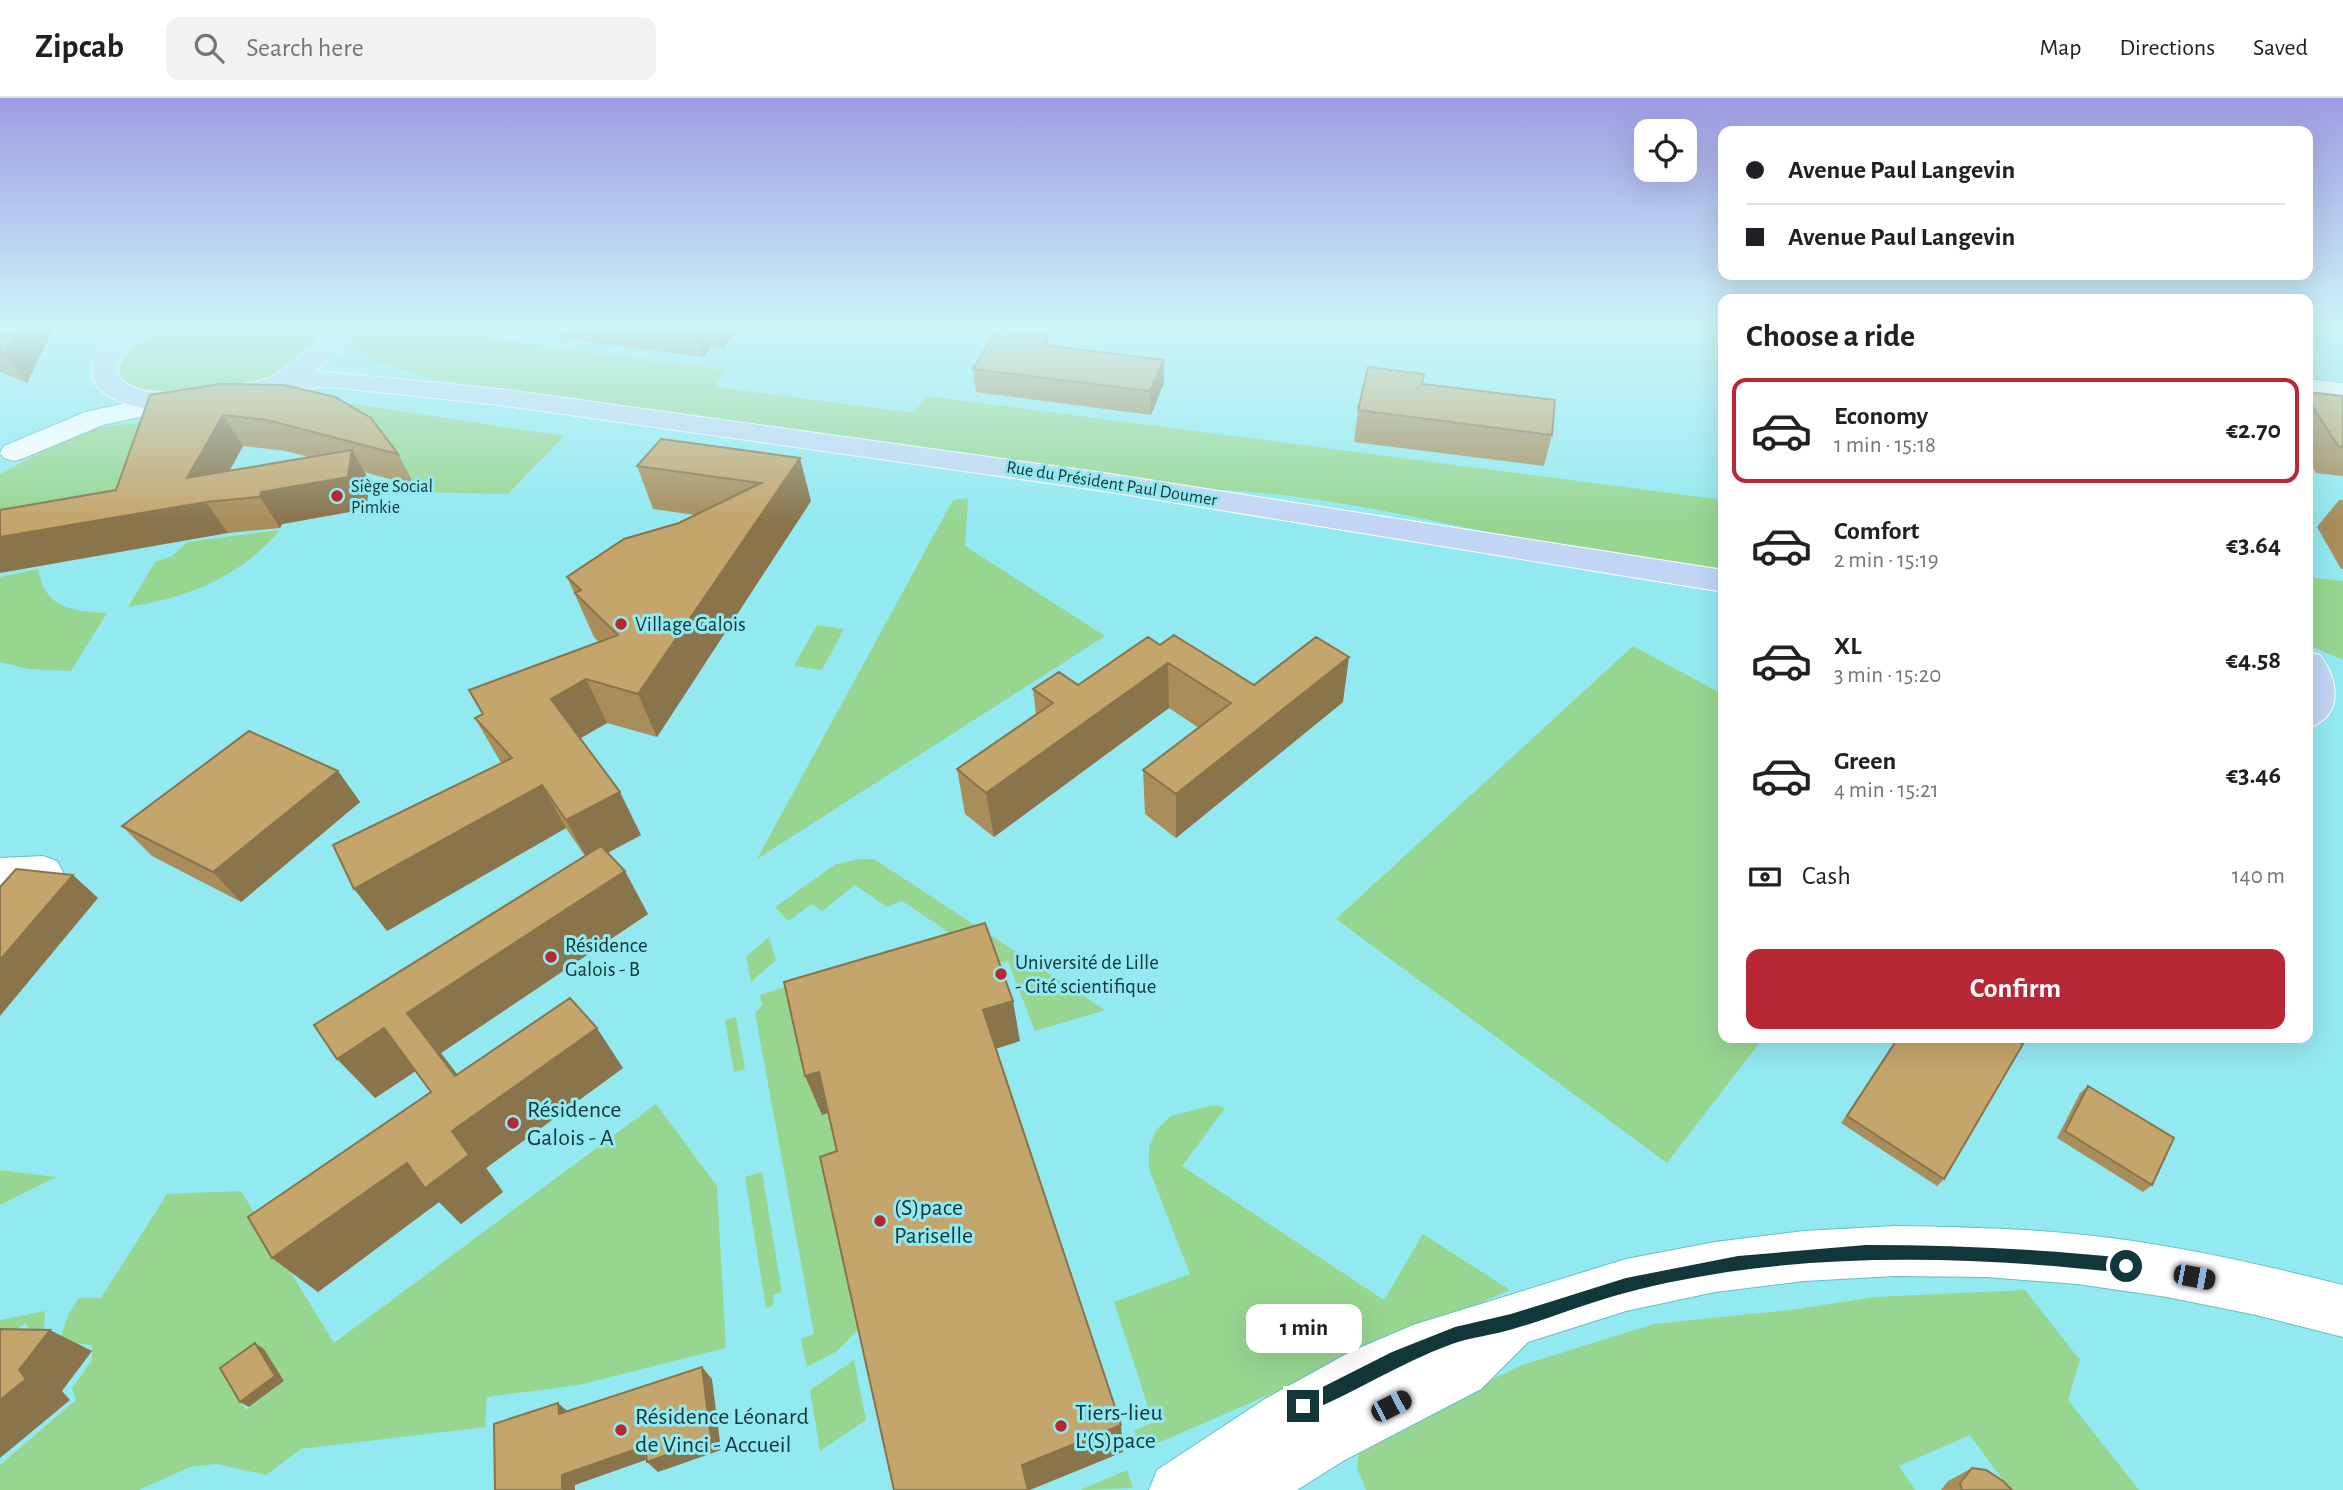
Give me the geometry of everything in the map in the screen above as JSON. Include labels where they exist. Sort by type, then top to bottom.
[{"type":"main road","points":[[117,391],[135,399],[167,402],[205,400],[244,392]]},
{"type":"main road","name":"Rue du Président Paul Doumer","points":[[244,392],[249,391]]},
{"type":"main road","name":"Rue du Président Paul Doumer","points":[[443,391],[1051,473],[1718,580]]},
{"type":"main road","name":"Rue du Président Paul Doumer","points":[[474,391],[500,397]]},
{"type":"main road","points":[[2313,655],[2343,666]]},
{"type":"main road","points":[[2313,672],[2318,680],[2321,710]]},
{"type":"street","points":[[7,456],[84,408],[98,391]]},
{"type":"street","points":[[7,456],[95,418],[167,402]]},
{"type":"street","points":[[0,874],[43,872]]},
{"type":"street","points":[[1177,1490],[1281,1419],[1386,1364],[1455,1335],[1511,1322],[1563,1303],[1674,1275],[1738,1264],[1866,1253],[1957,1252],[2136,1266],[2260,1290],[2343,1311]]},
{"type":"street","points":[[1246,1490],[1323,1441],[1462,1370],[1511,1322]]},
{"type":"green space","points":[[140,391],[220,391],[211,393]]},
{"type":"green space","points":[[515,391],[744,391],[914,413],[926,396],[1718,499],[1718,573],[1544,544],[1401,514],[1323,501],[1204,489]]},
{"type":"green space","points":[[315,398],[564,436],[508,494],[410,492],[404,466],[280,413],[145,497],[0,537],[0,474],[83,430]]},
{"type":"green space","points":[[968,498],[965,546],[1105,636],[757,859],[953,500]]},
{"type":"green space","points":[[280,530],[248,561],[211,583],[171,598],[128,607],[155,562],[172,556],[187,542]]},
{"type":"green space","points":[[38,569],[47,592],[54,600],[72,609],[107,613],[71,671],[28,669],[0,662],[0,577]]},
{"type":"green space","points":[[2313,578],[2343,581],[2343,660],[2313,647]]},
{"type":"green space","points":[[817,625],[844,629],[822,670],[794,666]]},
{"type":"green space","points":[[1633,646],[1718,692],[1718,1043],[1759,1043],[1667,1163],[1336,919]]},
{"type":"green space","points":[[874,859],[1105,1010],[1035,1031],[1008,961],[802,1023],[835,1111],[859,1328],[837,1351],[807,1367],[801,1339],[814,1334],[755,1013],[762,1005],[760,995],[951,934],[902,901],[887,907],[855,885],[822,911],[812,904],[788,921],[775,907],[836,864]]},
{"type":"green space","points":[[769,937],[776,960],[751,982],[746,957]]},
{"type":"green space","points":[[736,1017],[745,1069],[734,1072],[725,1020]]},
{"type":"green space","points":[[656,1104],[717,1186],[726,1348],[579,1385],[487,1397],[485,1427],[301,1449],[266,1475],[216,1464],[190,1467],[139,1490],[0,1490],[0,1465],[76,1400],[72,1388],[92,1360],[92,1345],[59,1342],[68,1315],[79,1298],[101,1298],[167,1194],[241,1191],[334,1343]],"holes":[[[226,1376],[284,1381],[246,1410]]]},
{"type":"green space","points":[[1213,1105],[1225,1108],[1182,1166],[1384,1300],[1423,1234],[1510,1290],[1142,1450],[1134,1431],[1153,1422],[1114,1302],[1190,1274],[1149,1169],[1149,1147],[1156,1130],[1171,1116]]},
{"type":"green space","points":[[0,1170],[56,1177],[0,1205]]},
{"type":"green space","points":[[762,1172],[782,1292],[773,1295],[774,1305],[766,1308],[745,1177]]},
{"type":"green space","points":[[2025,1290],[2080,1360],[2068,1400],[2139,1490],[2010,1490],[1970,1435],[1899,1466],[1915,1490],[1366,1490],[1357,1468],[1361,1441],[1522,1365],[1654,1324],[1791,1310],[1875,1297]]},
{"type":"green space","points":[[45,1311],[43,1345],[25,1323],[0,1342],[0,1320]]},
{"type":"green space","points":[[854,1360],[866,1420],[820,1451],[810,1390]]},
{"type":"green space","points":[[1127,1470],[1133,1488],[1080,1490]]},
{"type":"building","points":[[176,391],[309,391],[335,397],[371,418],[398,454],[267,420],[223,415],[187,478],[352,450],[348,477],[261,492],[260,497],[206,502],[0,537],[0,510],[116,490],[150,395]]},
{"type":"building","points":[[1362,391],[1480,391],[1555,400],[1552,435],[1358,410]]},
{"type":"building","points":[[2313,393],[2343,396],[2343,447],[2338,446],[2313,407]]},
{"type":"building","points":[[661,439],[800,458],[638,694],[586,679],[551,699],[620,792],[566,820],[542,785],[354,889],[333,845],[512,758],[475,718],[483,714],[469,690],[618,635],[575,593],[581,590],[567,577],[624,539],[679,523],[761,483],[637,466]]},
{"type":"building","points":[[1174,635],[1254,685],[1316,637],[1349,657],[1176,794],[1143,770],[1231,703],[1168,663],[986,793],[957,769],[1053,703],[1033,689],[1059,672],[1078,685],[1148,637],[1160,645]]},
{"type":"building","points":[[249,731],[338,771],[213,872],[122,826]]},
{"type":"building","points":[[601,846],[625,871],[407,1013],[455,1076],[570,998],[597,1028],[452,1131],[469,1155],[425,1188],[407,1163],[272,1258],[248,1217],[431,1092],[384,1028],[337,1059],[314,1025]]},
{"type":"building","points":[[16,869],[73,875],[0,960],[0,887]]},
{"type":"building","name":"(S)pace Pariselle","points":[[985,923],[1013,1001],[983,1010],[1121,1425],[1022,1465],[1028,1490],[894,1490],[820,1157],[837,1151],[819,1072],[805,1076],[784,982]]},
{"type":"building","points":[[1895,1043],[2023,1044],[1944,1179],[1847,1116]]},
{"type":"building","points":[[2088,1086],[2174,1138],[2152,1185],[2065,1131]]},
{"type":"building","points":[[0,1329],[50,1330],[19,1370],[26,1379],[0,1400]]},
{"type":"building","points":[[255,1343],[275,1376],[240,1402],[220,1368]]},
{"type":"building","name":"Résidence Léonard de Vinci - Accueil","points":[[702,1367],[711,1439],[647,1462],[645,1446],[562,1475],[562,1490],[495,1490],[494,1424],[558,1403],[559,1414]]},
{"type":"building","points":[[1972,1468],[1986,1470],[2012,1490],[1962,1490],[1960,1483]]},
{"type":"place","name":"Siège Social Pimkie","points":[[337,496]]},
{"type":"place","name":"Village Galois","points":[[621,624]]},
{"type":"place","name":"Résidence Galois - B","points":[[551,957]]},
{"type":"place","name":"Université de Lille ‐ Cité scientifique","points":[[1001,974]]},
{"type":"place","name":"Résidence Galois - A","points":[[513,1123]]},
{"type":"place","name":"(S)pace Pariselle","points":[[880,1221]]},
{"type":"place","name":"Tiers-lieu L'(S)pace","points":[[1061,1426]]},
{"type":"place","name":"Résidence Léonard de Vinci - Accueil","points":[[621,1430]]},
{"type":"route","points":[[1303,1406],[1398,1358],[1455,1335],[1511,1322],[1563,1303],[1626,1286],[1738,1264],[1866,1253],[1957,1252],[2043,1257],[2126,1266]]}]
